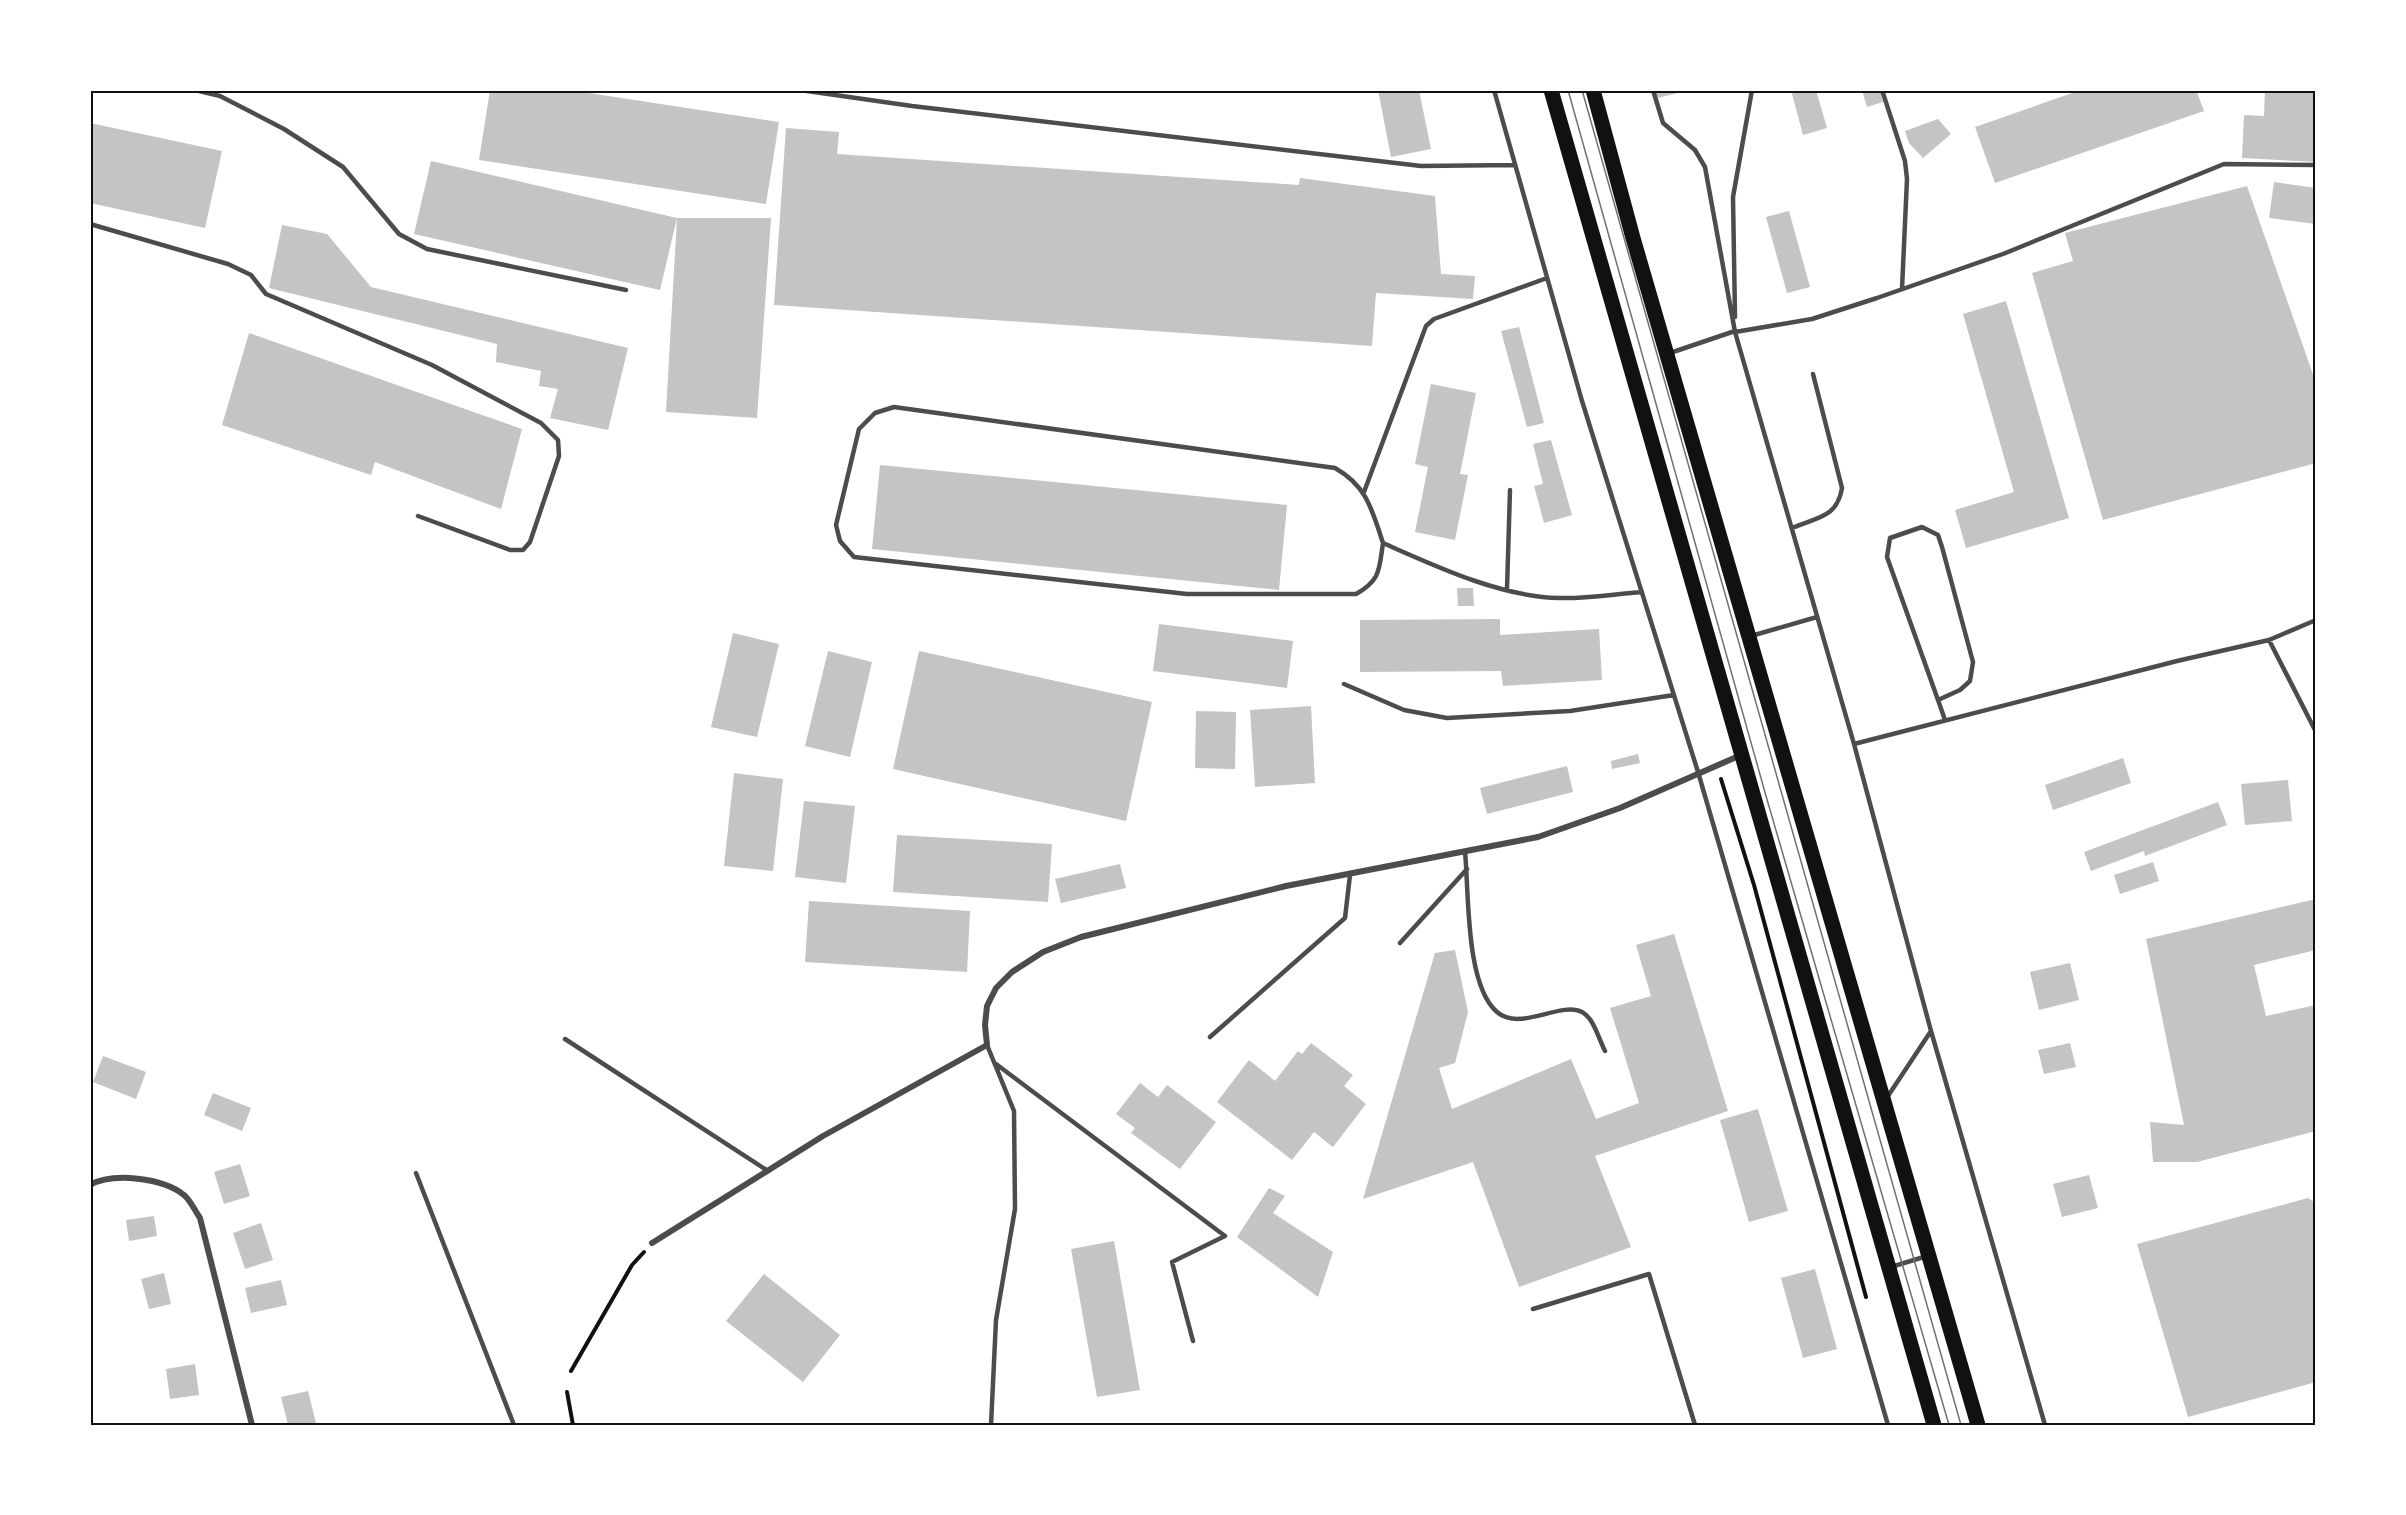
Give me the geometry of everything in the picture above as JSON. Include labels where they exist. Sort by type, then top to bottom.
[{"type":"main road","points":[[1551,90],[1934,1425]]},
{"type":"main road","points":[[1593,90],[1883,1104],[1978,1425]]},
{"type":"street","points":[[652,1243],[823,1136],[987,1045],[985,1025],[987,1006],[996,988],[1012,972],[1043,952],[1081,937],[1286,886],[1538,837],[1620,808],[1741,755]]},
{"type":"street","points":[[90,1185],[102,1178],[160,1181],[185,1196],[190,1203],[200,1218],[252,1425]]},
{"type":"lane","points":[[195,90],[220,96],[285,129],[343,167],[399,234],[427,249],[626,290]]},
{"type":"lane","points":[[220,96],[221,90]]},
{"type":"lane","points":[[800,90],[912,106],[1421,166],[1515,165]]},
{"type":"lane","points":[[1494,90],[1582,401],[1698,772],[1888,1425]]},
{"type":"lane","points":[[1653,90],[1663,123],[1695,150],[1706,167],[1735,332],[1854,744],[1931,1031],[2045,1425]]},
{"type":"lane","points":[[1735,332],[1733,197],[1752,90]]},
{"type":"lane","points":[[1882,90],[1905,161],[1907,179],[1902,289]]},
{"type":"lane","points":[[1668,354],[1735,332],[1812,319],[1902,289],[2003,254],[2224,164],[2316,165]]},
{"type":"lane","points":[[90,224],[228,264],[251,275],[266,294],[432,365],[541,423],[558,440],[559,456],[530,542],[524,550],[510,550],[418,516]]},
{"type":"lane","points":[[1364,492],[1426,326],[1434,319],[1547,278]]},
{"type":"lane","points":[[1792,528],[1834,511],[1840,502],[1842,488],[1813,374]]},
{"type":"lane","points":[[894,407],[1335,468],[1351,477],[1364,492],[1383,543],[1379,574],[1372,585],[1356,594],[1187,594],[854,557],[840,541],[836,525],[858,429],[875,413],[894,407]]},
{"type":"lane","points":[[1508,589],[1510,489]]},
{"type":"lane","points":[[1938,700],[1960,690],[1970,681],[1973,662],[1938,535],[1922,527],[1890,538],[1887,557],[1945,720]]},
{"type":"lane","points":[[1383,543],[1457,574],[1508,589],[1558,598],[1642,592]]},
{"type":"lane","points":[[1749,637],[1817,617]]},
{"type":"lane","points":[[1854,744],[2177,661],[2269,640],[2316,620]]},
{"type":"lane","points":[[2269,640],[2316,732]]},
{"type":"lane","points":[[1344,684],[1404,710],[1447,718],[1570,711],[1674,695]]},
{"type":"lane","points":[[1465,852],[1467,920],[1485,993],[1497,1012],[1510,1018],[1529,1018],[1574,1010],[1584,1012],[1591,1021],[1605,1052]]},
{"type":"lane","points":[[1400,944],[1467,869]]},
{"type":"lane","points":[[1210,1037],[1345,918],[1350,874]]},
{"type":"lane","points":[[1883,1104],[1898,1077],[1923,1046],[1931,1031]]},
{"type":"lane","points":[[565,1040],[768,1171]]},
{"type":"lane","points":[[987,1045],[1014,1111],[1015,1209],[996,1320],[991,1425]]},
{"type":"lane","points":[[996,1064],[1225,1236],[1172,1262],[1193,1341]]},
{"type":"lane","points":[[416,1173],[514,1425]]},
{"type":"lane","points":[[1889,1267],[1928,1256]]},
{"type":"lane","points":[[1533,1309],[1649,1274],[1695,1425]]},
{"type":"path","points":[[1716,765],[1754,885],[1867,1299]]},
{"type":"path","points":[[571,1371],[632,1265],[652,1243]]},
{"type":"path","points":[[567,1392],[573,1425]]},
{"type":"building","points":[[490,90],[569,90],[779,122],[766,204],[479,160]]},
{"type":"building","points":[[1378,90],[1419,90],[1431,149],[1391,157]]},
{"type":"building","points":[[1655,90],[1685,90],[1685,91],[1658,98]]},
{"type":"building","points":[[1791,90],[1816,90],[1827,128],[1803,135]]},
{"type":"building","points":[[1862,90],[1880,90],[1883,102],[1867,107]]},
{"type":"building","points":[[2081,90],[2196,90],[2204,111],[1995,183],[1975,127]]},
{"type":"building","points":[[2265,90],[2316,90],[2316,162],[2242,158],[2244,115],[2264,116]]},
{"type":"building","points":[[1938,119],[1951,134],[1923,158],[1909,143],[1905,131]]},
{"type":"building","points":[[90,123],[222,151],[205,228],[90,203]]},
{"type":"building","points":[[786,128],[839,132],[837,154],[1299,185],[1300,178],[1435,196],[1441,274],[1475,276],[1473,299],[1376,293],[1372,346],[774,305]]},
{"type":"building","points":[[431,161],[677,218],[660,290],[414,234]]},
{"type":"building","points":[[2274,182],[2316,188],[2316,224],[2269,218]]},
{"type":"building","points":[[2247,186],[2316,383],[2316,463],[2103,520],[2032,273],[2073,261],[2065,233]]},
{"type":"building","points":[[1789,211],[1810,287],[1787,293],[1766,217]]},
{"type":"building","points":[[677,218],[771,218],[757,418],[666,412]]},
{"type":"building","points":[[282,225],[327,234],[371,287],[628,348],[608,430],[550,418],[558,389],[539,386],[541,371],[496,362],[497,344],[269,288]]},
{"type":"building","points":[[2006,301],[2069,518],[1966,548],[1955,510],[2014,492],[1963,314]]},
{"type":"building","points":[[1519,327],[1544,423],[1527,427],[1501,331]]},
{"type":"building","points":[[249,333],[522,429],[501,509],[375,462],[371,475],[222,425]]},
{"type":"building","points":[[1431,384],[1476,393],[1460,474],[1468,475],[1455,540],[1415,532],[1428,467],[1415,464]]},
{"type":"building","points":[[1551,440],[1572,515],[1544,523],[1534,486],[1543,484],[1533,444]]},
{"type":"building","points":[[880,465],[1287,505],[1279,590],[872,549]]},
{"type":"building","points":[[1457,588],[1473,588],[1474,606],[1458,606]]},
{"type":"building","points":[[1500,619],[1500,635],[1599,629],[1602,680],[1503,686],[1501,671],[1360,672],[1360,620]]},
{"type":"building","points":[[1159,624],[1293,641],[1287,688],[1153,671]]},
{"type":"building","points":[[733,633],[779,644],[757,737],[711,727]]},
{"type":"building","points":[[828,651],[872,662],[850,757],[805,746]]},
{"type":"building","points":[[919,651],[1152,702],[1126,821],[893,769]]},
{"type":"building","points":[[1311,706],[1315,783],[1255,787],[1250,710]]},
{"type":"building","points":[[1196,711],[1236,712],[1235,769],[1195,768]]},
{"type":"building","points":[[1638,754],[1640,763],[1612,769],[1611,761]]},
{"type":"building","points":[[2123,758],[2131,783],[2053,810],[2045,785]]},
{"type":"building","points":[[1567,766],[1573,792],[1487,814],[1480,788]]},
{"type":"building","points":[[734,773],[783,779],[773,871],[724,866]]},
{"type":"building","points":[[2288,780],[2292,821],[2245,825],[2241,784]]},
{"type":"building","points":[[804,801],[855,806],[846,883],[795,877]]},
{"type":"building","points":[[2218,802],[2227,825],[2145,856],[2144,851],[2091,871],[2084,852]]},
{"type":"building","points":[[897,835],[1052,844],[1048,902],[893,892]]},
{"type":"building","points":[[2153,862],[2159,881],[2120,894],[2114,875]]},
{"type":"building","points":[[1120,864],[1126,888],[1061,903],[1055,879]]},
{"type":"building","points":[[2316,899],[2316,950],[2254,965],[2266,1016],[2316,1005],[2316,1131],[2197,1162],[2153,1162],[2150,1122],[2184,1125],[2146,939]]},
{"type":"building","points":[[809,901],[970,911],[967,972],[805,962]]},
{"type":"building","points":[[1674,934],[1728,1111],[1595,1156],[1631,1247],[1519,1287],[1473,1162],[1363,1199],[1435,953],[1455,950],[1468,1012],[1455,1063],[1439,1068],[1452,1109],[1571,1059],[1596,1119],[1639,1103],[1610,1008],[1651,996],[1636,945]]},
{"type":"building","points":[[2070,963],[2079,1000],[2039,1010],[2030,972]]},
{"type":"building","points":[[1311,1043],[1353,1075],[1344,1086],[1366,1104],[1333,1147],[1314,1132],[1292,1160],[1217,1102],[1249,1060],[1275,1081],[1298,1051],[1302,1054]]},
{"type":"building","points":[[2070,1043],[2076,1067],[2044,1074],[2038,1050]]},
{"type":"building","points":[[103,1056],[146,1072],[136,1099],[93,1082]]},
{"type":"building","points":[[1140,1083],[1158,1097],[1167,1085],[1216,1122],[1180,1169],[1131,1133],[1135,1128],[1116,1114]]},
{"type":"building","points":[[213,1093],[251,1108],[242,1131],[204,1115]]},
{"type":"building","points":[[1758,1109],[1788,1211],[1749,1222],[1720,1120]]},
{"type":"building","points":[[240,1164],[250,1196],[224,1204],[214,1172]]},
{"type":"building","points":[[2089,1175],[2098,1208],[2062,1217],[2053,1184]]},
{"type":"building","points":[[1269,1188],[1285,1196],[1273,1213],[1333,1252],[1318,1297],[1237,1237]]},
{"type":"building","points":[[2308,1198],[2316,1203],[2316,1382],[2188,1417],[2137,1244]]},
{"type":"building","points":[[154,1216],[157,1236],[129,1241],[126,1220]]},
{"type":"building","points":[[261,1223],[273,1260],[245,1269],[233,1233]]},
{"type":"building","points":[[1114,1241],[1140,1390],[1097,1397],[1071,1249]]},
{"type":"building","points":[[1815,1269],[1837,1349],[1803,1358],[1781,1278]]},
{"type":"building","points":[[164,1273],[171,1304],[149,1309],[141,1279]]},
{"type":"building","points":[[764,1274],[840,1335],[803,1382],[726,1321]]},
{"type":"building","points":[[281,1280],[287,1305],[251,1313],[245,1288]]},
{"type":"building","points":[[195,1364],[199,1395],[170,1399],[166,1369]]},
{"type":"building","points":[[308,1391],[316,1423],[288,1425],[281,1397]]},
{"type":"tram line","points":[[1568,90],[1766,796],[1949,1425]]},
{"type":"tram line","points":[[1582,90],[1961,1425]]}]
